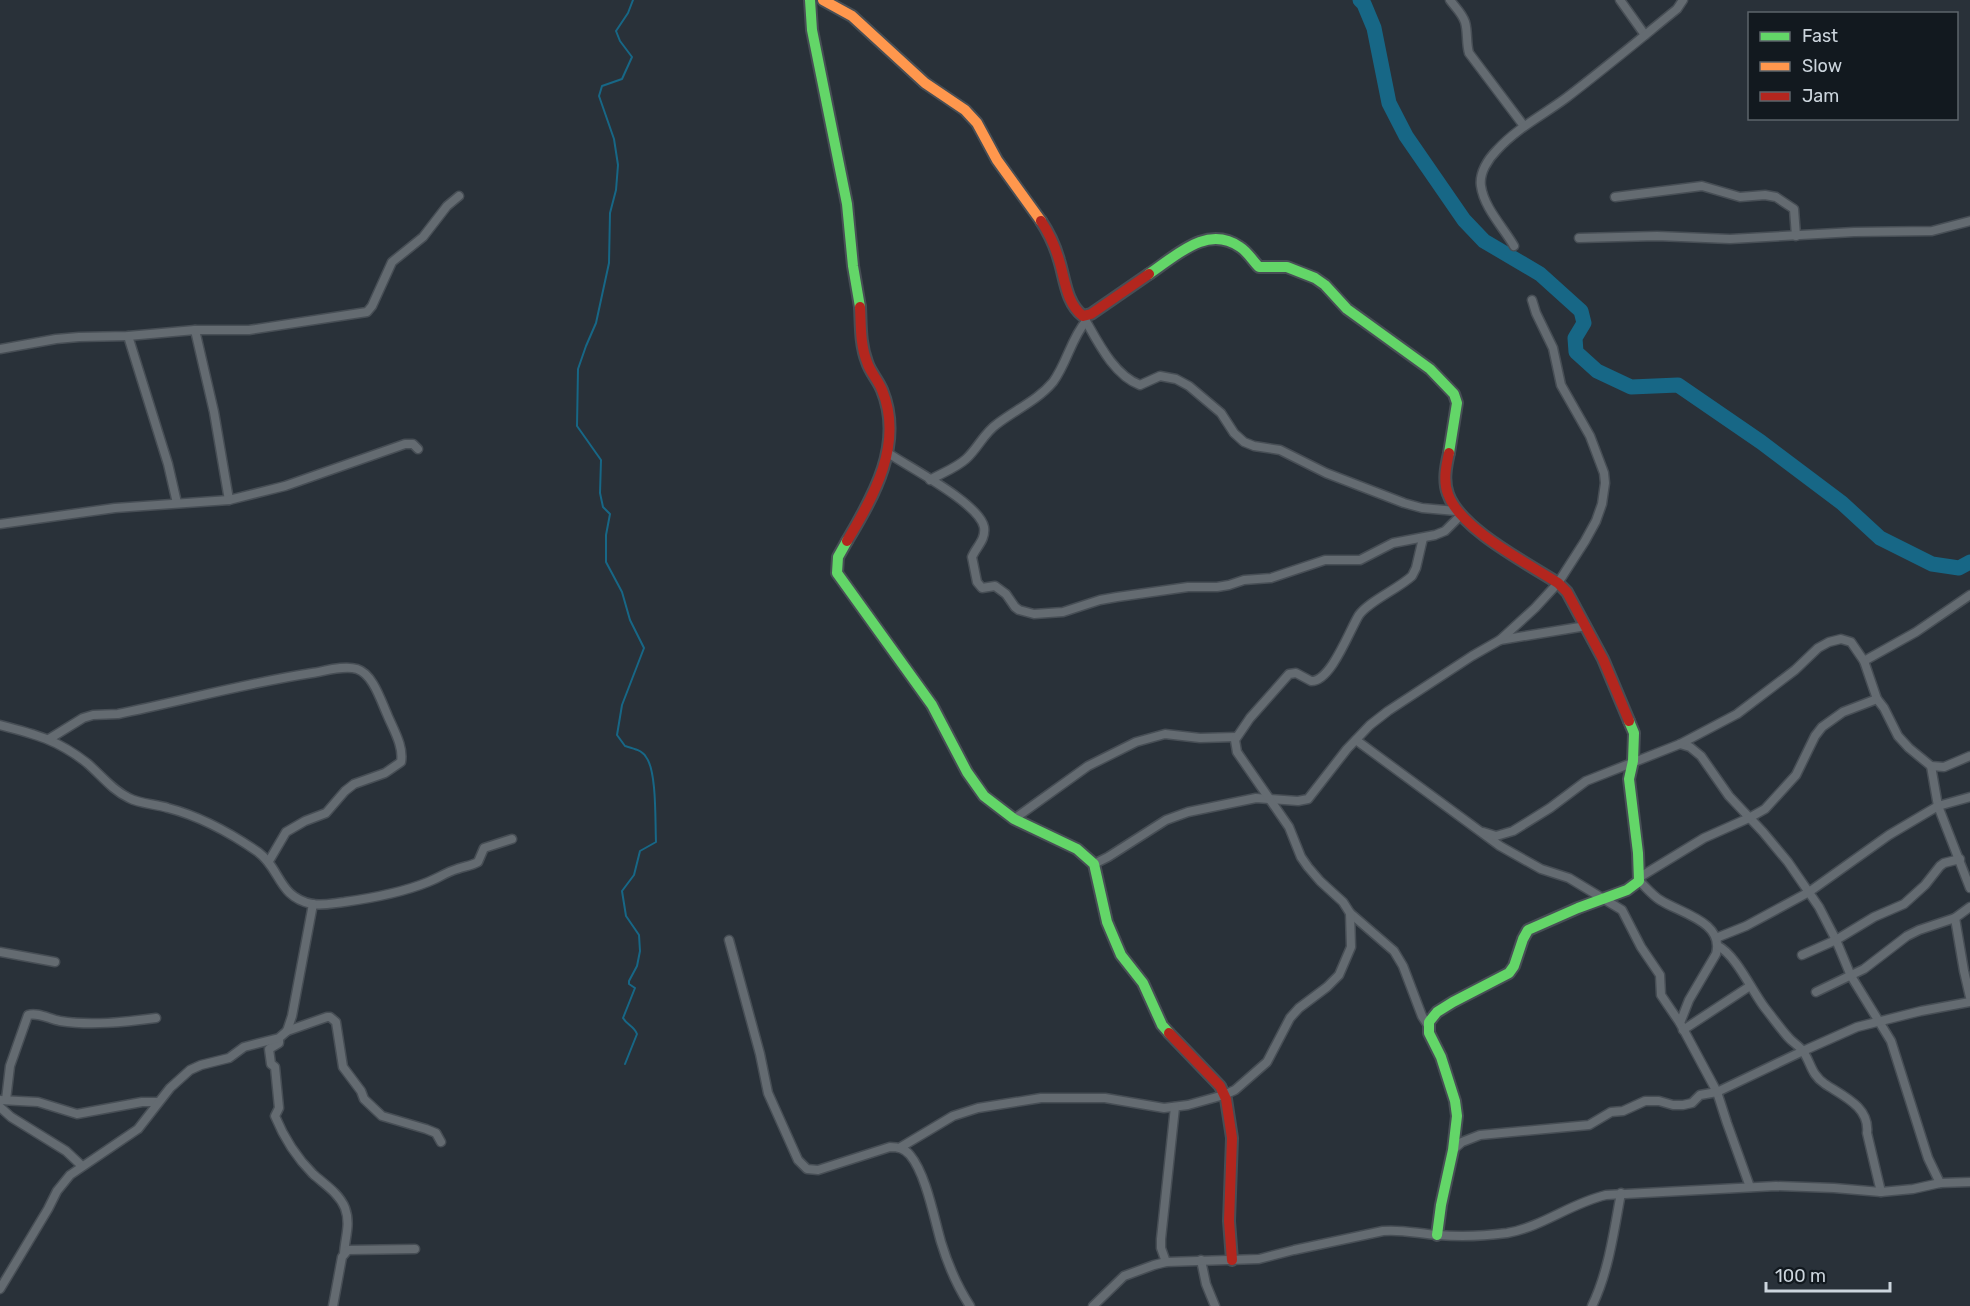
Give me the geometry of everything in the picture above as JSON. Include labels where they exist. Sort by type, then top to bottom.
[{"type":"street","points":[[810,0],[812,30],[847,204],[853,266],[860,306],[862,345],[867,363],[882,390],[889,414],[888,453],[879,481],[868,506],[838,557],[837,573],[932,705],[973,783],[984,796],[1014,819],[1077,849],[1094,864],[1107,922],[1121,955],[1139,975],[1162,1025],[1214,1079],[1229,1109],[1232,1138],[1229,1221],[1232,1260]]},
{"type":"street","points":[[823,0],[842,8],[867,27],[925,83],[968,112],[976,121],[991,150],[1044,225],[1054,244],[1073,306],[1084,318],[1106,354],[1130,381],[1140,384],[1160,375],[1186,384],[1221,413],[1234,433],[1244,442],[1280,450],[1326,473],[1404,503],[1458,514]]},
{"type":"street","points":[[1450,0],[1463,17],[1469,53],[1524,126]]},
{"type":"street","points":[[1620,0],[1646,34]]},
{"type":"street","points":[[1514,246],[1497,222],[1481,186],[1482,174],[1487,163],[1497,150],[1524,126],[1559,103],[1677,9],[1683,0]]},
{"type":"street","points":[[1615,197],[1702,186],[1740,197],[1770,195],[1794,208],[1796,236]]},
{"type":"street","points":[[0,349],[56,339],[195,330],[249,330],[367,312],[392,262],[423,237],[447,206],[459,196]]},
{"type":"street","points":[[1579,238],[1657,236],[1730,239],[1866,231],[1932,231],[1970,221]]},
{"type":"street","points":[[930,480],[966,459],[996,424],[1042,393],[1051,384],[1068,356],[1084,318],[1184,249],[1202,240],[1219,238],[1241,247],[1259,267],[1287,267],[1309,275],[1325,285],[1347,309],[1430,369],[1454,394],[1457,403],[1456,417],[1447,456],[1445,483],[1447,493],[1458,514],[1482,534],[1558,583],[1567,592],[1603,659],[1634,733],[1629,787],[1640,879],[1660,900],[1706,925],[1717,942],[1728,952],[1789,1039],[1803,1051],[1813,1072],[1862,1112],[1868,1124],[1867,1133],[1881,1192]]},
{"type":"street","points":[[1094,864],[1166,820],[1188,812],[1256,798],[1298,801],[1308,799],[1370,725],[1472,656],[1500,640],[1558,583],[1596,521],[1602,504],[1605,483],[1590,436],[1561,385],[1553,348],[1532,300]]},
{"type":"street","points":[[195,330],[214,412],[228,500]]},
{"type":"street","points":[[128,336],[168,464],[177,503]]},
{"type":"street","points":[[0,524],[115,508],[228,500],[285,486],[405,444],[413,444],[418,449]]},
{"type":"street","points":[[888,453],[967,504],[981,519],[984,535],[972,557],[977,582],[982,588],[995,586],[1006,594],[1015,607],[1034,614],[1063,612],[1117,597],[1188,587],[1217,587],[1244,579],[1271,578],[1316,562],[1335,559],[1360,560],[1393,543],[1423,538],[1445,531],[1458,514]]},
{"type":"street","points":[[1423,538],[1412,576],[1360,613],[1344,647],[1319,679],[1311,681],[1296,672],[1289,674],[1250,718],[1236,737],[1235,745],[1267,797],[1289,827],[1308,867],[1343,902],[1350,913],[1394,951],[1403,966],[1422,1016],[1429,1027]]},
{"type":"street","points":[[1864,661],[1916,632],[1970,595]]},
{"type":"street","points":[[1500,640],[1586,626]]},
{"type":"street","points":[[1483,832],[1496,836],[1513,831],[1550,808],[1586,781],[1680,744],[1743,710],[1795,670],[1809,656],[1829,642],[1841,639],[1851,642],[1864,661],[1877,699],[1904,744],[1931,766],[1944,766],[1970,756]]},
{"type":"street","points":[[49,739],[83,718],[93,715],[118,714],[276,678],[326,670],[359,670],[368,676],[380,698],[400,746],[401,762],[384,773],[354,784],[326,813],[286,832],[269,861]]},
{"type":"street","points":[[1437,1235],[1453,1150],[1456,1116],[1455,1101],[1441,1057],[1429,1033],[1429,1022],[1437,1012],[1509,973],[1528,930],[1627,890],[1640,879],[1704,838],[1749,818],[1770,804],[1796,775],[1815,736],[1822,727],[1843,712],[1877,699]]},
{"type":"street","points":[[0,725],[49,739],[67,748],[122,795],[132,800],[171,808],[232,836],[269,861],[285,889],[303,901],[313,904],[324,905],[364,900],[404,891],[457,869],[468,867],[478,862],[484,848],[512,839]]},
{"type":"street","points":[[1014,819],[1088,766],[1136,742],[1165,735],[1200,738],[1236,737]]},
{"type":"street","points":[[1356,740],[1500,846],[1528,863],[1569,878],[1622,910],[1641,947],[1660,975],[1661,995],[1718,1092],[1750,1187]]},
{"type":"street","points":[[1680,744],[1690,747],[1701,756],[1729,796],[1774,845],[1809,892],[1836,940],[1851,976],[1869,1002],[1877,1021],[1894,1049],[1928,1158],[1940,1183]]},
{"type":"street","points":[[1931,766],[1938,806],[1970,888]]},
{"type":"street","points":[[1717,942],[1809,892],[1889,835],[1938,806],[1970,797]]},
{"type":"street","points":[[1802,955],[1904,904],[1944,863],[1960,859]]},
{"type":"street","points":[[288,1031],[313,904]]},
{"type":"street","points":[[1816,992],[1851,976],[1907,936],[1955,918],[1970,907]]},
{"type":"street","points":[[901,1148],[953,1116],[978,1108],[1041,1098],[1105,1098],[1148,1106],[1175,1107],[1224,1095],[1235,1090],[1267,1062],[1290,1018],[1299,1008],[1340,975],[1351,947],[1350,913]]},
{"type":"street","points":[[1453,1150],[1462,1142],[1480,1135],[1589,1125],[1611,1112],[1623,1111],[1645,1101],[1683,1105],[1692,1102],[1700,1095],[1718,1092],[1857,1027],[1970,1000],[1955,918]]},
{"type":"street","points":[[729,940],[760,1054],[768,1093],[798,1160],[807,1168],[818,1170],[890,1147],[901,1148],[908,1152],[921,1177],[952,1272],[970,1306]]},
{"type":"street","points":[[1681,1026],[1689,1000],[1716,954],[1717,942]]},
{"type":"street","points":[[0,952],[55,962]]},
{"type":"street","points":[[1681,1026],[1750,986]]},
{"type":"street","points":[[82,1166],[66,1151],[10,1117],[2,1102],[10,1066],[28,1015],[35,1014],[79,1023],[156,1018]]},
{"type":"street","points":[[0,1289],[57,1191],[69,1175],[133,1134],[180,1077],[201,1065],[228,1058],[244,1047],[279,1038],[288,1031],[327,1017],[336,1022],[343,1067],[361,1091],[364,1099],[382,1116],[436,1133],[441,1142]]},
{"type":"street","points":[[279,1038],[279,1043],[269,1049],[271,1064],[275,1067],[279,1108],[276,1116],[296,1155],[312,1173],[338,1195],[345,1207],[348,1232],[333,1306]]},
{"type":"street","points":[[2,1102],[38,1102],[77,1114],[142,1102],[158,1102]]},
{"type":"street","points":[[1166,1262],[1161,1248],[1161,1239],[1175,1107]]},
{"type":"street","points":[[1093,1306],[1124,1276],[1166,1262],[1259,1260],[1304,1247],[1383,1231],[1410,1230],[1437,1235],[1487,1236],[1528,1227],[1594,1198],[1621,1193],[1750,1187],[1834,1188],[1881,1192],[1913,1189],[1940,1183],[1970,1182]]},
{"type":"street","points":[[1592,1306],[1600,1290],[1621,1193]]},
{"type":"street","points":[[344,1254],[348,1250],[415,1249]]},
{"type":"street","points":[[1201,1260],[1206,1284],[1215,1306]]},
{"type":"waterway","points":[[625,1064],[637,1034],[623,1018],[635,988],[629,984],[629,981],[637,966],[640,951],[639,935],[626,916],[622,891],[634,875],[640,851],[656,842],[654,785],[650,764],[642,753],[625,746],[617,735],[622,705],[644,648],[630,620],[622,592],[606,562],[606,535],[610,514],[603,507],[600,493],[601,460],[577,426],[578,369],[596,323],[609,263],[610,213],[616,190],[618,165],[614,139],[599,96],[602,86],[622,79],[632,57],[620,41],[616,31],[628,13],[633,0]]},
{"type":"waterway","points":[[1360,0],[1374,28],[1389,103],[1406,136],[1464,220],[1484,241],[1540,274],[1581,311],[1584,323],[1575,338],[1576,352],[1597,371],[1631,387],[1678,385],[1761,442],[1842,503],[1880,538],[1932,564],[1959,568],[1970,562]]},
{"type":"traffic: fast","points":[[810,0],[812,30],[847,204],[853,266],[860,307]]},
{"type":"traffic: fast","points":[[1149,274],[1192,245],[1216,239],[1228,241],[1240,247],[1259,267],[1287,267],[1315,278],[1325,285],[1347,309],[1430,369],[1454,394],[1457,403],[1449,453]]},
{"type":"traffic: fast","points":[[847,541],[838,557],[837,573],[932,705],[967,772],[984,796],[1014,819],[1077,849],[1094,864],[1107,922],[1121,955],[1143,983],[1162,1025],[1169,1033]]},
{"type":"traffic: fast","points":[[1437,1235],[1457,1116],[1455,1101],[1441,1057],[1429,1033],[1429,1022],[1437,1012],[1453,1002],[1509,973],[1528,930],[1627,890],[1639,881],[1629,779],[1633,761],[1634,733],[1629,721]]},
{"type":"traffic: slow","points":[[823,0],[852,16],[925,83],[965,110],[977,123],[997,160],[1041,221]]},
{"type":"traffic: jam","points":[[1041,221],[1056,250],[1070,298],[1077,311],[1083,316],[1091,314],[1149,274]]},
{"type":"traffic: jam","points":[[847,541],[867,506],[883,469],[890,430],[888,410],[882,390],[870,369],[863,348],[860,307]]},
{"type":"traffic: jam","points":[[1449,453],[1446,484],[1455,507],[1480,532],[1558,583],[1567,592],[1603,659],[1629,721]]},
{"type":"traffic: jam","points":[[1169,1033],[1220,1086],[1226,1099],[1232,1138],[1229,1221],[1232,1260]]}]
